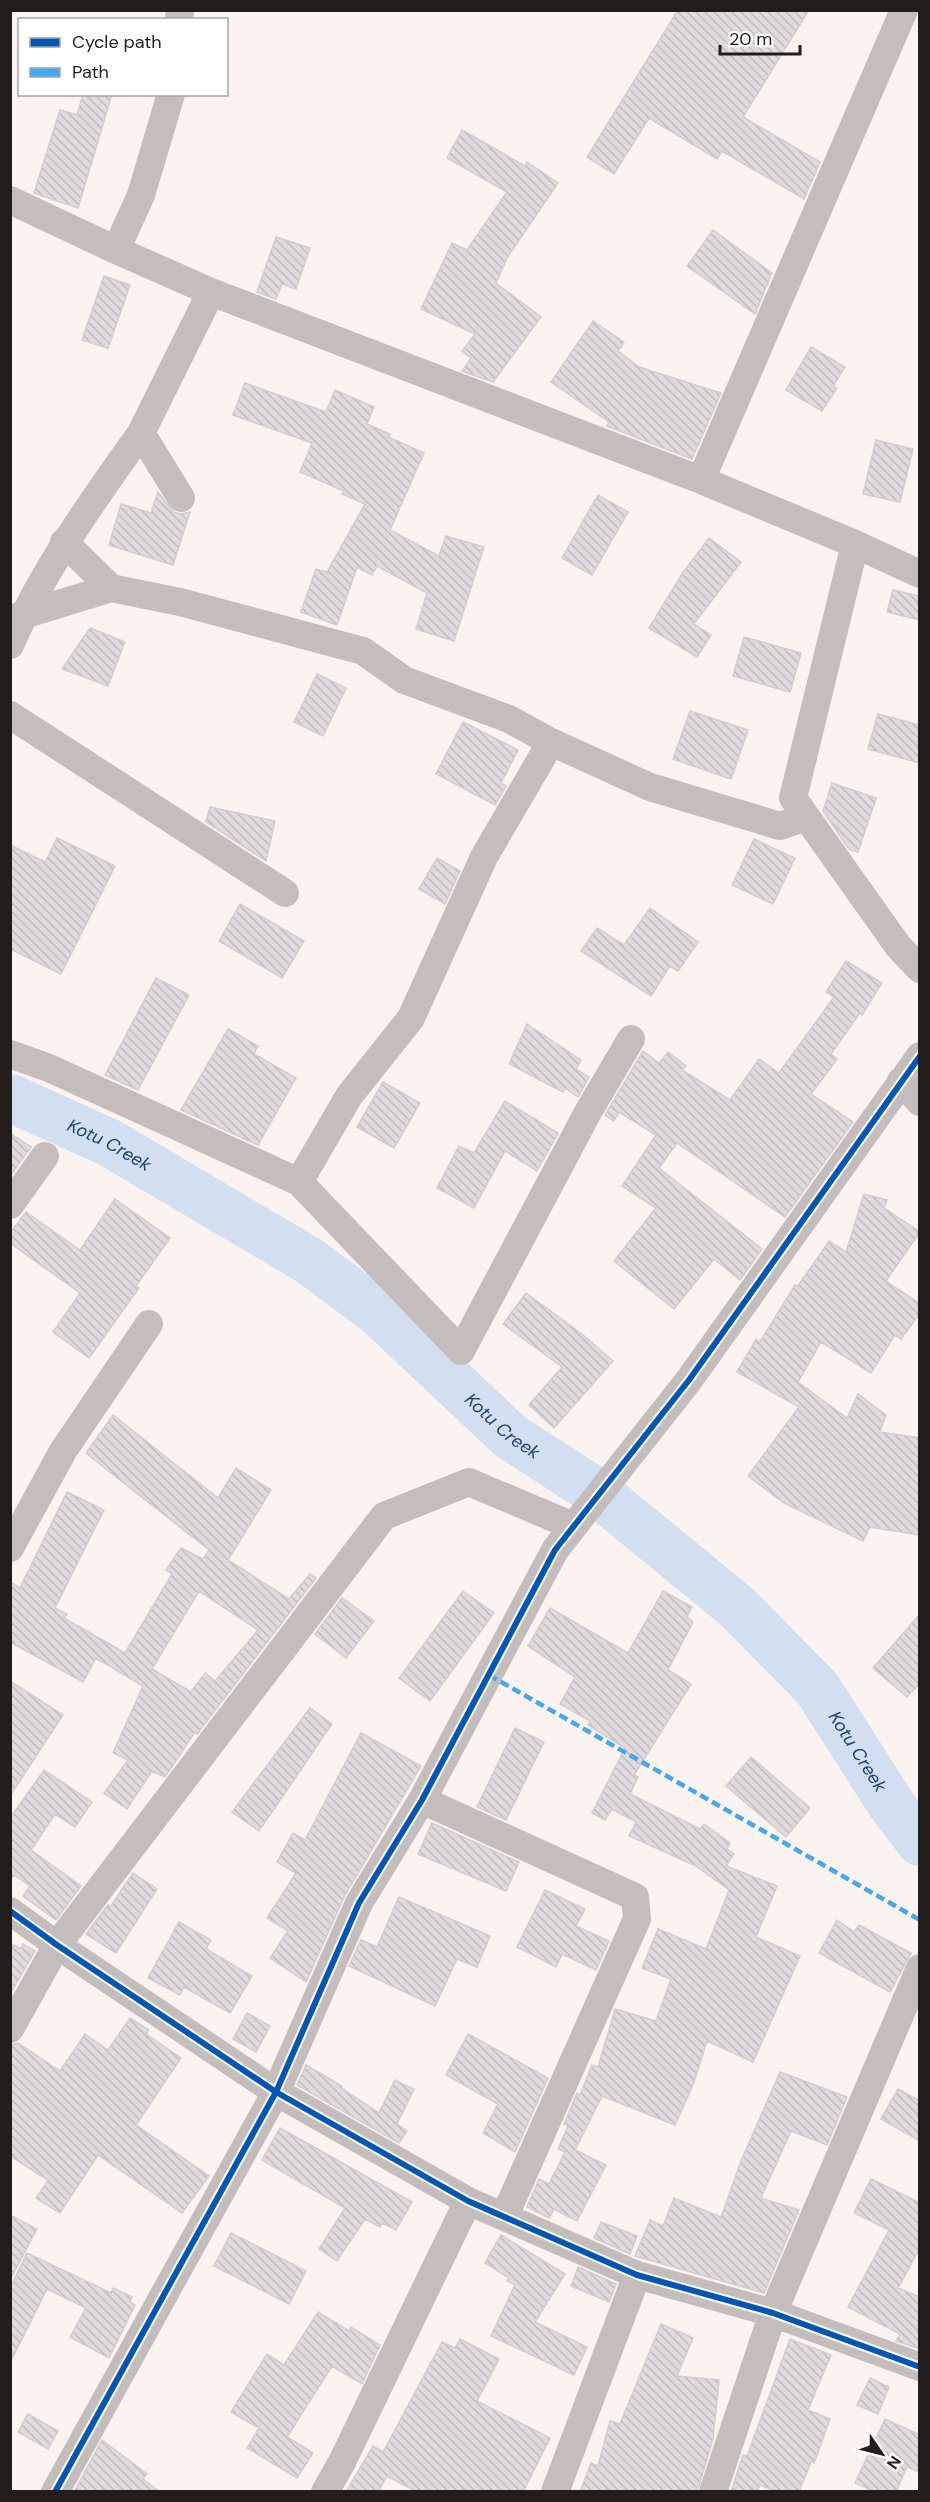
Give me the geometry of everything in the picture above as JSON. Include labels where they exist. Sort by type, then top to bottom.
[{"type":"street","points":[[701,480],[904,10]]},
{"type":"street","points":[[909,10],[920,16]]},
{"type":"street","points":[[116,250],[141,195],[170,96]]},
{"type":"street","points":[[10,200],[211,292],[701,480],[855,544],[920,574]]},
{"type":"street","points":[[10,645],[17,617],[64,542],[141,433],[211,292]]},
{"type":"street","points":[[141,433],[181,498]]},
{"type":"street","points":[[64,542],[111,588]]},
{"type":"street","points":[[855,544],[793,798],[898,946],[920,969]]},
{"type":"street","points":[[17,617],[111,588],[180,602],[363,651],[404,680],[509,718],[551,742],[650,787],[780,826],[806,817]]},
{"type":"street","points":[[10,715],[285,893]]},
{"type":"street","points":[[299,1182],[349,1096],[411,1018],[484,857],[551,742]]},
{"type":"street","points":[[10,1054],[49,1068],[299,1182],[461,1351],[588,1112],[631,1039]]},
{"type":"street","points":[[55,2492],[276,2092],[359,1903],[423,1800],[555,1550],[689,1380],[920,1056]]},
{"type":"street","points":[[901,1081],[920,1102]]},
{"type":"street","points":[[10,1205],[45,1156]]},
{"type":"street","points":[[10,1548],[63,1450],[149,1324]]},
{"type":"street","points":[[10,2029],[57,1945],[384,1516],[469,1482],[573,1526]]},
{"type":"street","points":[[423,1800],[635,1897],[637,1919],[505,2215]]},
{"type":"street","points":[[10,1911],[276,2092],[468,2201],[505,2215],[637,2275],[773,2313],[920,2367]]},
{"type":"street","points":[[713,2492],[773,2313],[920,1968]]},
{"type":"street","points":[[325,2492],[342,2462],[468,2201]]},
{"type":"street","points":[[555,2492],[637,2275]]},
{"type":"building","points":[[678,10],[809,10],[743,117],[820,162],[804,199],[722,151],[717,159],[649,118],[614,174],[587,157]]},
{"type":"building","points":[[82,96],[111,96],[78,208],[34,193],[60,110],[77,115]]},
{"type":"building","points":[[462,130],[525,166],[527,162],[558,183],[507,258],[496,283],[541,317],[493,382],[462,371],[471,358],[462,351],[475,334],[421,309],[452,243],[467,250],[507,192],[447,158]]},
{"type":"building","points":[[713,230],[772,273],[755,314],[687,266]]},
{"type":"building","points":[[276,237],[310,248],[296,289],[282,284],[276,299],[257,292]]},
{"type":"building","points":[[104,276],[130,285],[108,348],[82,340]]},
{"type":"building","points":[[593,321],[624,342],[618,351],[639,367],[721,393],[692,459],[607,426],[609,422],[551,382]]},
{"type":"building","points":[[811,347],[845,367],[833,386],[837,388],[822,411],[786,390]]},
{"type":"building","points":[[245,383],[326,412],[335,390],[374,407],[367,424],[390,434],[388,437],[424,453],[390,530],[439,556],[446,536],[484,547],[454,641],[416,629],[427,593],[377,566],[372,575],[357,567],[337,625],[301,612],[316,569],[327,572],[365,504],[342,494],[344,491],[300,472],[312,443],[233,415]]},
{"type":"building","points":[[876,440],[913,449],[900,502],[863,494]]},
{"type":"building","points":[[158,492],[173,512],[181,514],[190,512],[173,565],[109,545],[121,504],[151,513]]},
{"type":"building","points":[[598,495],[628,512],[592,575],[562,558]]},
{"type":"building","points":[[709,538],[741,562],[694,624],[711,635],[697,657],[649,628],[682,574]]},
{"type":"building","points":[[893,590],[920,596],[920,620],[887,612]]},
{"type":"building","points":[[90,628],[125,642],[108,686],[62,669]]},
{"type":"building","points":[[744,637],[801,653],[790,692],[733,676]]},
{"type":"building","points":[[317,674],[346,688],[323,736],[294,722]]},
{"type":"building","points":[[690,711],[748,730],[731,779],[673,759]]},
{"type":"building","points":[[878,714],[920,725],[920,763],[868,749]]},
{"type":"building","points":[[463,722],[518,750],[501,783],[506,786],[495,805],[436,774]]},
{"type":"building","points":[[832,783],[876,798],[858,852],[849,849],[823,811]]},
{"type":"building","points":[[210,807],[275,821],[266,861],[206,822]]},
{"type":"building","points":[[57,838],[115,866],[61,974],[10,949],[10,845],[45,862]]},
{"type":"building","points":[[754,839],[795,858],[773,904],[732,885]]},
{"type":"building","points":[[437,858],[460,871],[445,904],[419,889]]},
{"type":"building","points":[[240,904],[304,941],[282,978],[219,941]]},
{"type":"building","points":[[650,908],[698,942],[678,971],[670,966],[651,996],[581,951],[597,928],[624,945]]},
{"type":"building","points":[[846,961],[882,983],[862,1015],[860,1013],[831,1054],[837,1059],[811,1094],[853,1122],[785,1217],[677,1143],[659,1168],[762,1249],[740,1280],[714,1259],[674,1309],[614,1261],[656,1208],[622,1186],[656,1135],[619,1112],[614,1121],[605,1115],[643,1051],[659,1063],[668,1052],[686,1066],[682,1070],[730,1100],[759,1059],[779,1073],[834,997],[826,992]]},
{"type":"building","points":[[156,978],[189,995],[138,1090],[105,1075]]},
{"type":"building","points":[[527,1024],[581,1060],[576,1069],[589,1077],[578,1097],[565,1088],[563,1092],[509,1064]]},
{"type":"building","points":[[228,1029],[258,1046],[254,1054],[296,1078],[258,1145],[181,1110]]},
{"type":"building","points":[[383,1082],[420,1103],[394,1148],[357,1127]]},
{"type":"building","points":[[505,1101],[558,1133],[537,1171],[505,1151],[474,1208],[437,1188],[459,1146],[474,1153]]},
{"type":"building","points":[[10,1133],[31,1147],[10,1176]]},
{"type":"building","points":[[864,1194],[887,1200],[884,1208],[920,1232],[886,1281],[920,1304],[920,1313],[901,1339],[895,1335],[871,1373],[821,1342],[798,1382],[847,1418],[858,1394],[886,1415],[880,1432],[920,1438],[920,1535],[870,1527],[863,1541],[784,1503],[748,1476],[799,1407],[737,1372],[756,1339],[760,1342],[795,1285],[798,1286],[829,1241],[846,1252]]},
{"type":"building","points":[[115,1199],[170,1238],[136,1286],[139,1288],[89,1358],[53,1332],[80,1293],[10,1243],[10,1233],[26,1212],[80,1250]]},
{"type":"building","points":[[526,1293],[582,1334],[613,1361],[554,1428],[529,1405],[562,1367],[503,1324]]},
{"type":"building","points":[[113,1415],[218,1498],[236,1468],[271,1490],[228,1560],[289,1599],[310,1574],[316,1578],[197,1734],[195,1732],[165,1777],[152,1771],[127,1809],[104,1793],[128,1760],[113,1753],[143,1686],[96,1658],[83,1682],[10,1642],[10,1582],[20,1588],[67,1492],[104,1510],[55,1608],[67,1614],[64,1618],[125,1653],[172,1574],[166,1570],[181,1548],[203,1559],[209,1550],[86,1453]],"holes":[[[199,1591],[258,1630],[215,1681],[205,1673],[191,1692],[152,1669]]]},
{"type":"building","points":[[463,1591],[494,1613],[430,1701],[399,1678]]},
{"type":"building","points":[[663,1591],[692,1607],[687,1617],[693,1622],[668,1670],[691,1684],[634,1775],[638,1777],[630,1794],[700,1829],[704,1824],[730,1843],[727,1849],[734,1854],[726,1866],[777,1886],[756,1937],[800,1956],[753,2062],[707,2041],[693,2085],[675,2125],[602,2096],[575,2150],[606,2165],[577,2221],[554,2209],[549,2218],[527,2207],[539,2179],[549,2184],[565,2152],[558,2149],[568,2126],[564,2124],[577,2093],[580,2095],[592,2065],[598,2067],[615,2009],[656,2021],[671,1979],[642,1968],[658,1929],[706,1949],[729,1890],[696,1866],[629,1836],[636,1822],[612,1809],[605,1820],[592,1813],[625,1748],[588,1725],[590,1721],[560,1704],[575,1677],[528,1646],[550,1608],[628,1653]]},
{"type":"building","points":[[342,1598],[374,1621],[346,1658],[315,1634]]},
{"type":"building","points":[[920,1614],[920,1683],[907,1697],[873,1668]]},
{"type":"building","points":[[10,1681],[63,1715],[10,1796]]},
{"type":"building","points":[[310,1708],[332,1724],[259,1831],[232,1812]]},
{"type":"building","points":[[515,1728],[544,1742],[506,1820],[477,1807]]},
{"type":"building","points":[[361,1733],[421,1766],[345,1895],[306,1982],[270,1958],[288,1931],[267,1918],[296,1873],[277,1862],[293,1833],[305,1840]]},
{"type":"building","points":[[751,1757],[810,1808],[786,1837],[726,1786]]},
{"type":"building","points":[[44,1770],[92,1802],[75,1827],[55,1814],[31,1850],[81,1886],[56,1920],[23,1896],[30,1886],[14,1875],[10,1881],[10,1818]]},
{"type":"building","points":[[432,1823],[519,1862],[506,1891],[418,1854]]},
{"type":"building","points":[[133,1873],[157,1889],[116,1953],[86,1934],[108,1905],[110,1907]]},
{"type":"building","points":[[545,1890],[585,1909],[576,1926],[609,1941],[596,1970],[562,1954],[556,1967],[517,1947]]},
{"type":"building","points":[[399,1897],[490,1936],[477,1967],[457,1959],[435,2006],[349,1966],[361,1940],[377,1947]]},
{"type":"building","points":[[837,1920],[854,1932],[859,1925],[911,1953],[890,1992],[819,1953]]},
{"type":"building","points":[[179,1922],[211,1940],[206,1949],[252,1976],[230,2013],[184,1987],[180,1995],[148,1978]]},
{"type":"building","points":[[10,1943],[21,1949],[23,1944],[35,1951],[10,1994]]},
{"type":"building","points":[[247,2013],[270,2026],[256,2052],[233,2039]]},
{"type":"building","points":[[130,2018],[149,2030],[146,2034],[181,2058],[136,2125],[209,2176],[182,2213],[98,2155],[60,2213],[36,2198],[48,2180],[10,2156],[10,2045],[18,2043],[60,2071],[85,2034],[108,2050]]},
{"type":"building","points":[[468,2034],[548,2078],[515,2152],[483,2133],[498,2104],[446,2075]]},
{"type":"building","points":[[306,2065],[342,2086],[341,2088],[379,2113],[395,2080],[414,2089],[397,2124],[407,2131],[399,2143],[297,2085]]},
{"type":"building","points":[[780,2072],[847,2097],[827,2145],[791,2131],[761,2198],[799,2210],[764,2293],[635,2256],[650,2220],[663,2226],[674,2198],[721,2217],[741,2161]]},
{"type":"building","points":[[898,2089],[920,2101],[920,2141],[881,2119]]},
{"type":"building","points":[[280,2128],[412,2202],[396,2230],[382,2223],[380,2227],[365,2219],[337,2261],[319,2249],[345,2208],[262,2160]]},
{"type":"building","points":[[871,2179],[920,2203],[920,2248],[898,2288],[920,2297],[920,2349],[896,2341],[900,2334],[848,2307],[889,2230],[854,2213]]},
{"type":"building","points":[[10,2215],[37,2229],[10,2280]]},
{"type":"building","points":[[601,2222],[637,2236],[630,2254],[594,2238]]},
{"type":"building","points":[[231,2233],[306,2271],[289,2304],[214,2266]]},
{"type":"building","points":[[501,2235],[565,2274],[535,2322],[587,2347],[574,2375],[491,2336],[515,2285],[507,2281],[509,2278],[485,2263]]},
{"type":"building","points":[[27,2253],[111,2293],[113,2288],[132,2297],[130,2302],[135,2305],[109,2358],[70,2337],[86,2308],[47,2289],[10,2363],[10,2288]]},
{"type":"building","points":[[578,2267],[616,2284],[609,2302],[571,2286]]},
{"type":"building","points":[[318,2312],[349,2331],[351,2327],[380,2345],[362,2384],[332,2366],[287,2437],[313,2453],[297,2478],[247,2448],[259,2428],[231,2412],[267,2354],[284,2365]]},
{"type":"building","points":[[661,2324],[693,2338],[677,2376],[719,2380],[713,2439],[697,2492],[580,2492],[591,2463],[598,2466],[610,2421],[620,2424]]},
{"type":"building","points":[[460,2339],[499,2359],[477,2401],[550,2438],[523,2492],[417,2492],[387,2476],[378,2492],[346,2492],[373,2446],[383,2452],[442,2342],[455,2348]]},
{"type":"building","points":[[790,2339],[831,2355],[808,2410],[830,2419],[814,2463],[811,2462],[799,2492],[778,2492],[760,2485],[757,2492],[731,2492],[743,2455],[747,2456]]},
{"type":"building","points":[[870,2378],[889,2387],[878,2414],[857,2405]]},
{"type":"building","points":[[28,2414],[58,2431],[48,2449],[18,2432]]},
{"type":"building","points":[[885,2419],[920,2435],[920,2472],[907,2467],[896,2492],[875,2492],[855,2483]]},
{"type":"building","points":[[102,2440],[147,2474],[143,2479],[160,2492],[74,2492]]},
{"type":"waterway","name":"Kotu Creek","points":[[10,1098],[108,1142],[308,1260],[378,1312],[511,1437],[598,1493],[737,1607],[817,1688],[891,1804],[920,1842]]},
{"type":"marked path","points":[[489,1675],[920,1920]]},
{"type":"cycle path","points":[[55,2492],[276,2092],[359,1903],[422,1800],[555,1550],[689,1380],[920,1056]]},
{"type":"cycle path","points":[[10,1911],[276,2092],[468,2201],[637,2275],[773,2313],[920,2367]]}]
